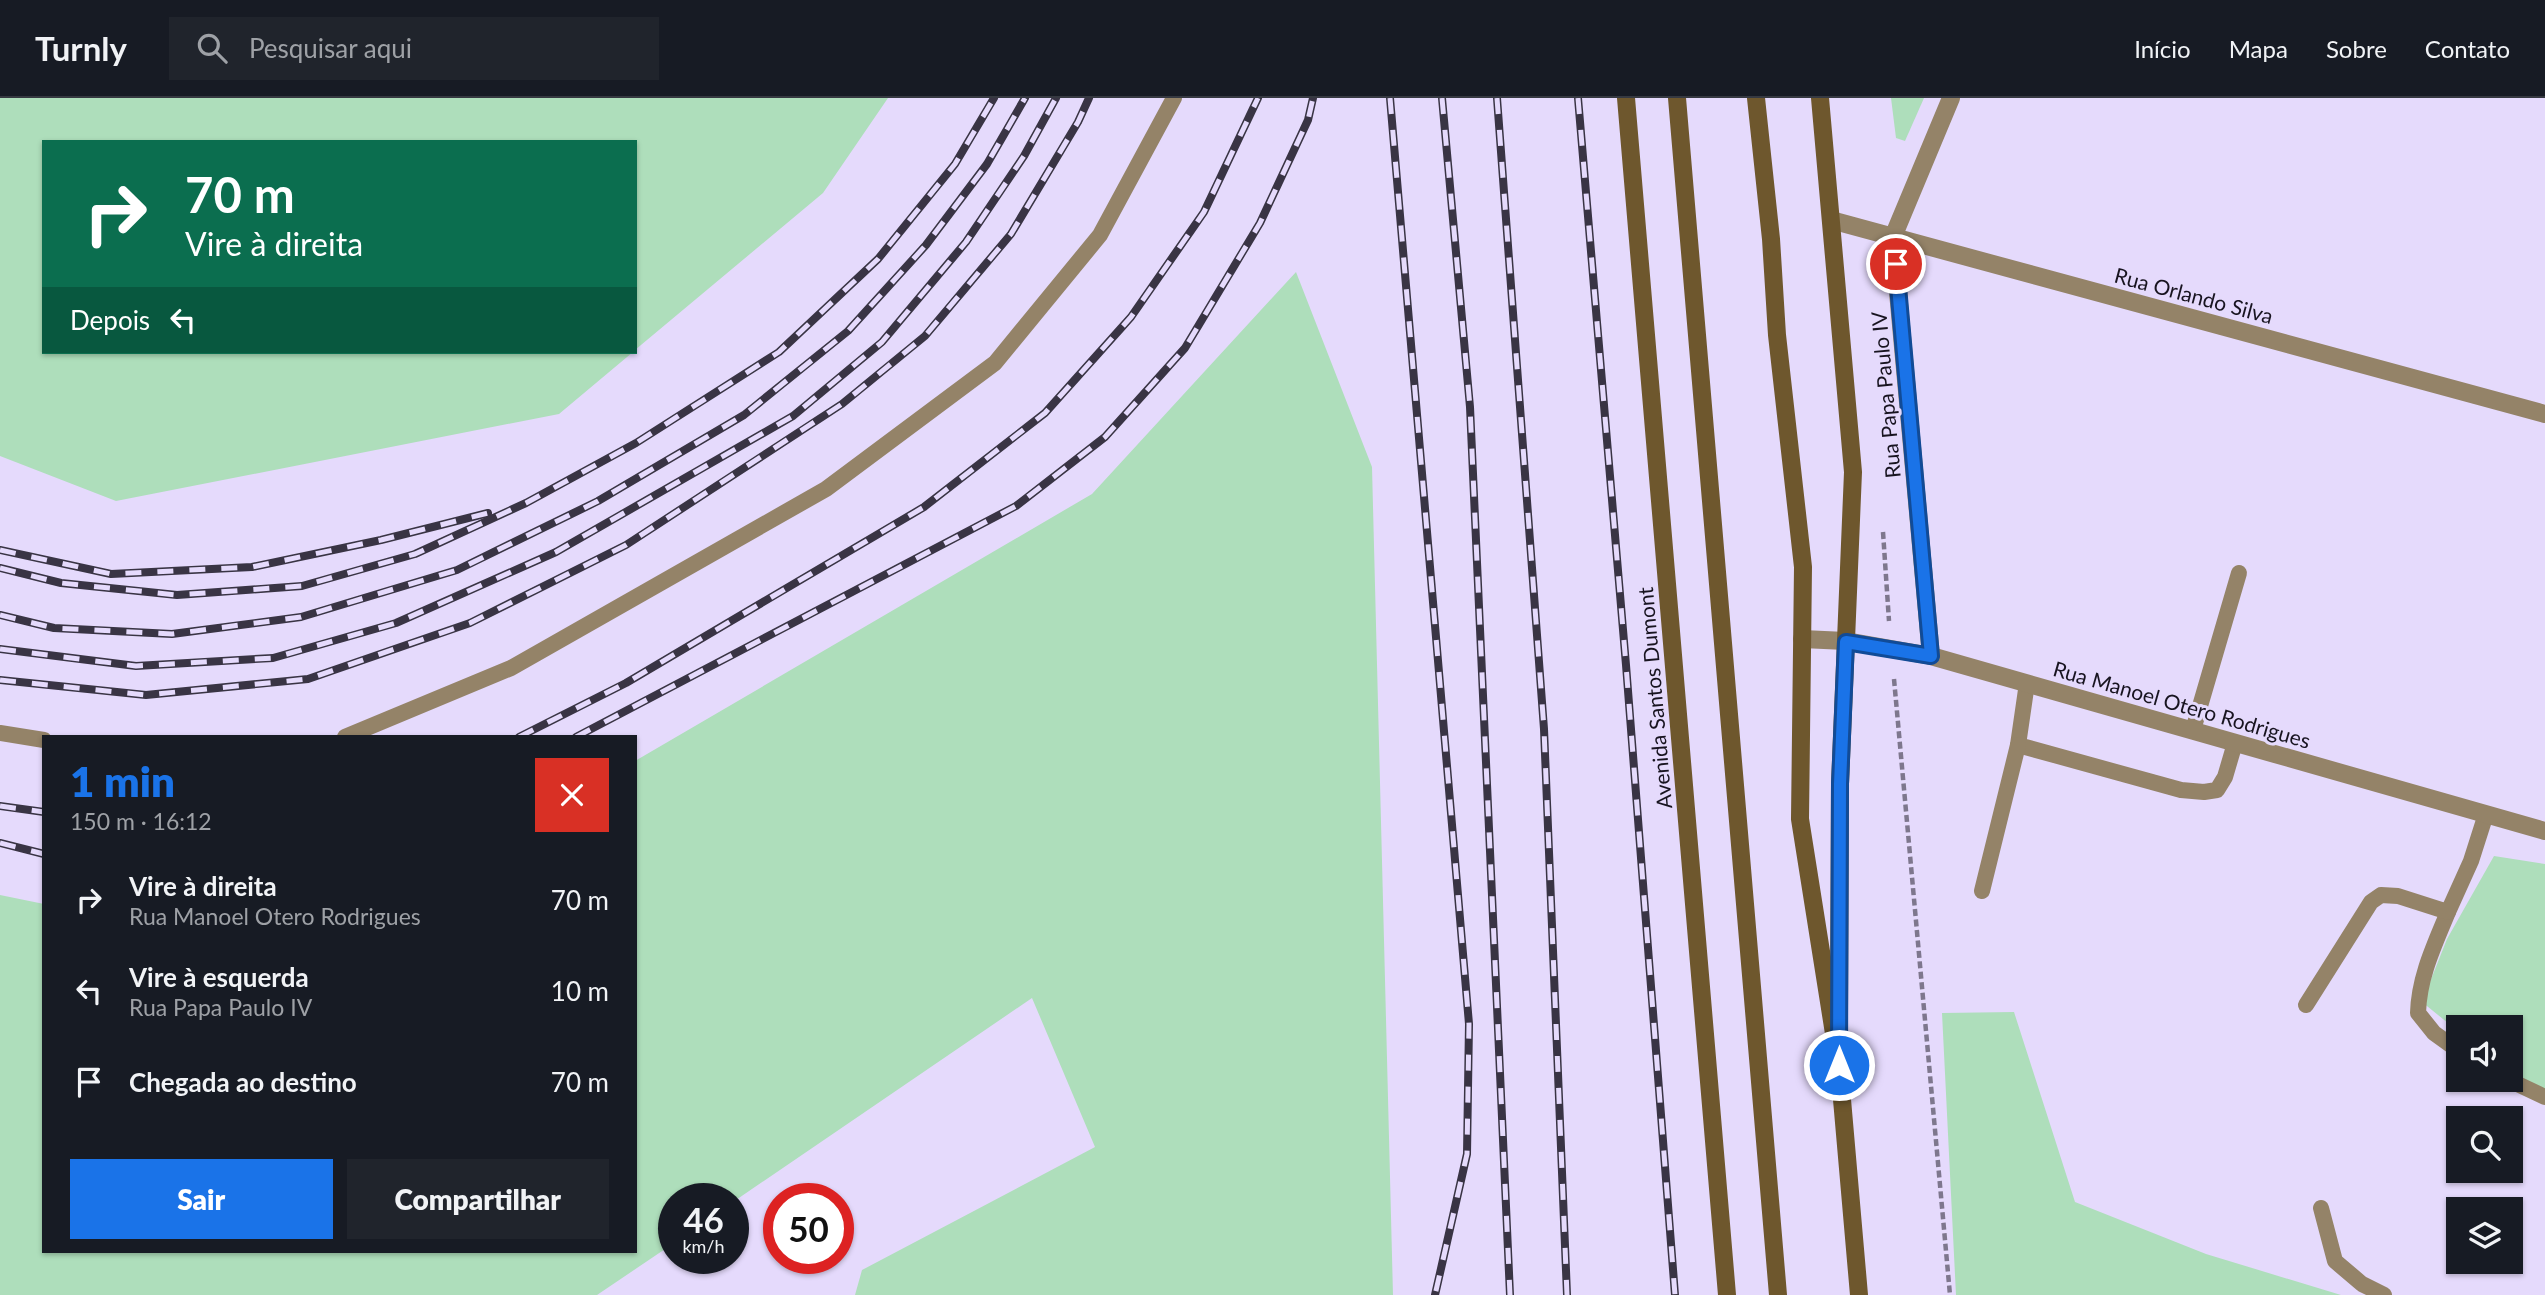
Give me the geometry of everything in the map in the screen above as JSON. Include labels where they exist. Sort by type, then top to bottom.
[{"type":"main road","name":"Avenida Santos Dumont","points":[[1626,98],[1727,1295]]},
{"type":"main road","points":[[1677,98],[1778,1295]]},
{"type":"main road","points":[[1756,98],[1777,335],[1803,567],[1800,819],[1839,1065],[1859,1295]]},
{"type":"main road","points":[[1820,98],[1853,472],[1840,784],[1839,1065]]},
{"type":"street","name":"Rua Papa Paulo IV","points":[[1931,656],[1893,237],[1951,98]]},
{"type":"street","name":"Rua Orlando Silva","points":[[1831,220],[2545,414]]},
{"type":"street","name":"Rua Manoel Otero Rodrigues","points":[[1802,639],[1846,642],[1931,656],[2545,831]]},
{"type":"lane","points":[[350,735],[511,668],[826,489],[995,363],[1100,235],[1174,98]]},
{"type":"lane","points":[[2193,730],[2239,573]]},
{"type":"lane","points":[[1982,891],[2018,745],[2027,683]]},
{"type":"lane","points":[[0,733],[42,740]]},
{"type":"lane","points":[[2018,745],[2181,790],[2204,792],[2217,790],[2225,777],[2235,743]]},
{"type":"lane","points":[[2446,1042],[2434,1033],[2418,1013],[2419,994],[2426,967],[2471,861],[2486,814]]},
{"type":"lane","points":[[2306,1005],[2371,902],[2381,895],[2398,896],[2448,912]]},
{"type":"lane","points":[[2523,1087],[2545,1097]]},
{"type":"lane","points":[[2321,1208],[2335,1261],[2362,1284],[2384,1295]]},
{"type":"path","points":[[1882,527],[1950,1295]]},
{"type":"green space","points":[[0,98],[888,98],[823,193],[637,348],[637,140],[42,140],[42,354],[631,354],[559,414],[116,501],[0,456]]},
{"type":"green space","points":[[1891,98],[1924,98],[1905,141],[1896,138]]},
{"type":"green space","points":[[1296,272],[1372,467],[1393,1295],[855,1295],[862,1270],[1095,1147],[1032,998],[749,1191],[749,1183],[658,1183],[658,1254],[597,1295],[0,1295],[0,895],[42,904],[42,1253],[637,1253],[637,760],[1092,494]]},
{"type":"green space","points":[[2494,856],[2545,864],[2545,1102],[2523,1084],[2523,1015],[2446,1015],[2446,1021],[2422,1002],[2447,939]]},
{"type":"green space","points":[[2014,1012],[2075,1202],[2206,1254],[2341,1295],[1956,1295],[1942,1013]]},
{"type":"railway","points":[[0,568],[61,583],[177,595],[302,586],[415,554],[526,503],[636,443],[779,352],[878,259],[955,164],[994,98]]},
{"type":"railway","points":[[0,615],[54,628],[172,634],[301,617],[457,570],[598,501],[744,415],[848,331],[926,245],[987,164],[1025,98]]},
{"type":"railway","points":[[0,649],[136,666],[273,658],[396,623],[556,552],[793,416],[882,342],[966,242],[1024,156],[1056,98]]},
{"type":"railway","points":[[0,680],[146,695],[308,679],[470,623],[626,545],[842,404],[925,336],[1011,234],[1078,122],[1089,98]]},
{"type":"railway","points":[[523,735],[626,683],[924,507],[1045,413],[1131,317],[1204,212],[1258,98]]},
{"type":"railway","points":[[580,735],[1016,506],[1105,437],[1185,348],[1260,223],[1308,120],[1313,98]]},
{"type":"railway","points":[[1390,98],[1469,1024],[1467,1154],[1435,1295]]},
{"type":"railway","points":[[1442,98],[1470,407],[1510,1295]]},
{"type":"railway","points":[[1497,98],[1544,729],[1567,1295]]},
{"type":"railway","points":[[1578,98],[1675,1295]]},
{"type":"railway","points":[[0,550],[111,574],[252,567],[381,540],[488,513]]},
{"type":"railway","points":[[0,806],[42,812]]},
{"type":"railway","points":[[0,843],[42,854]]},
{"type":"route","points":[[1839,1065],[1840,784],[1846,642],[1931,656],[1896,264]]}]
